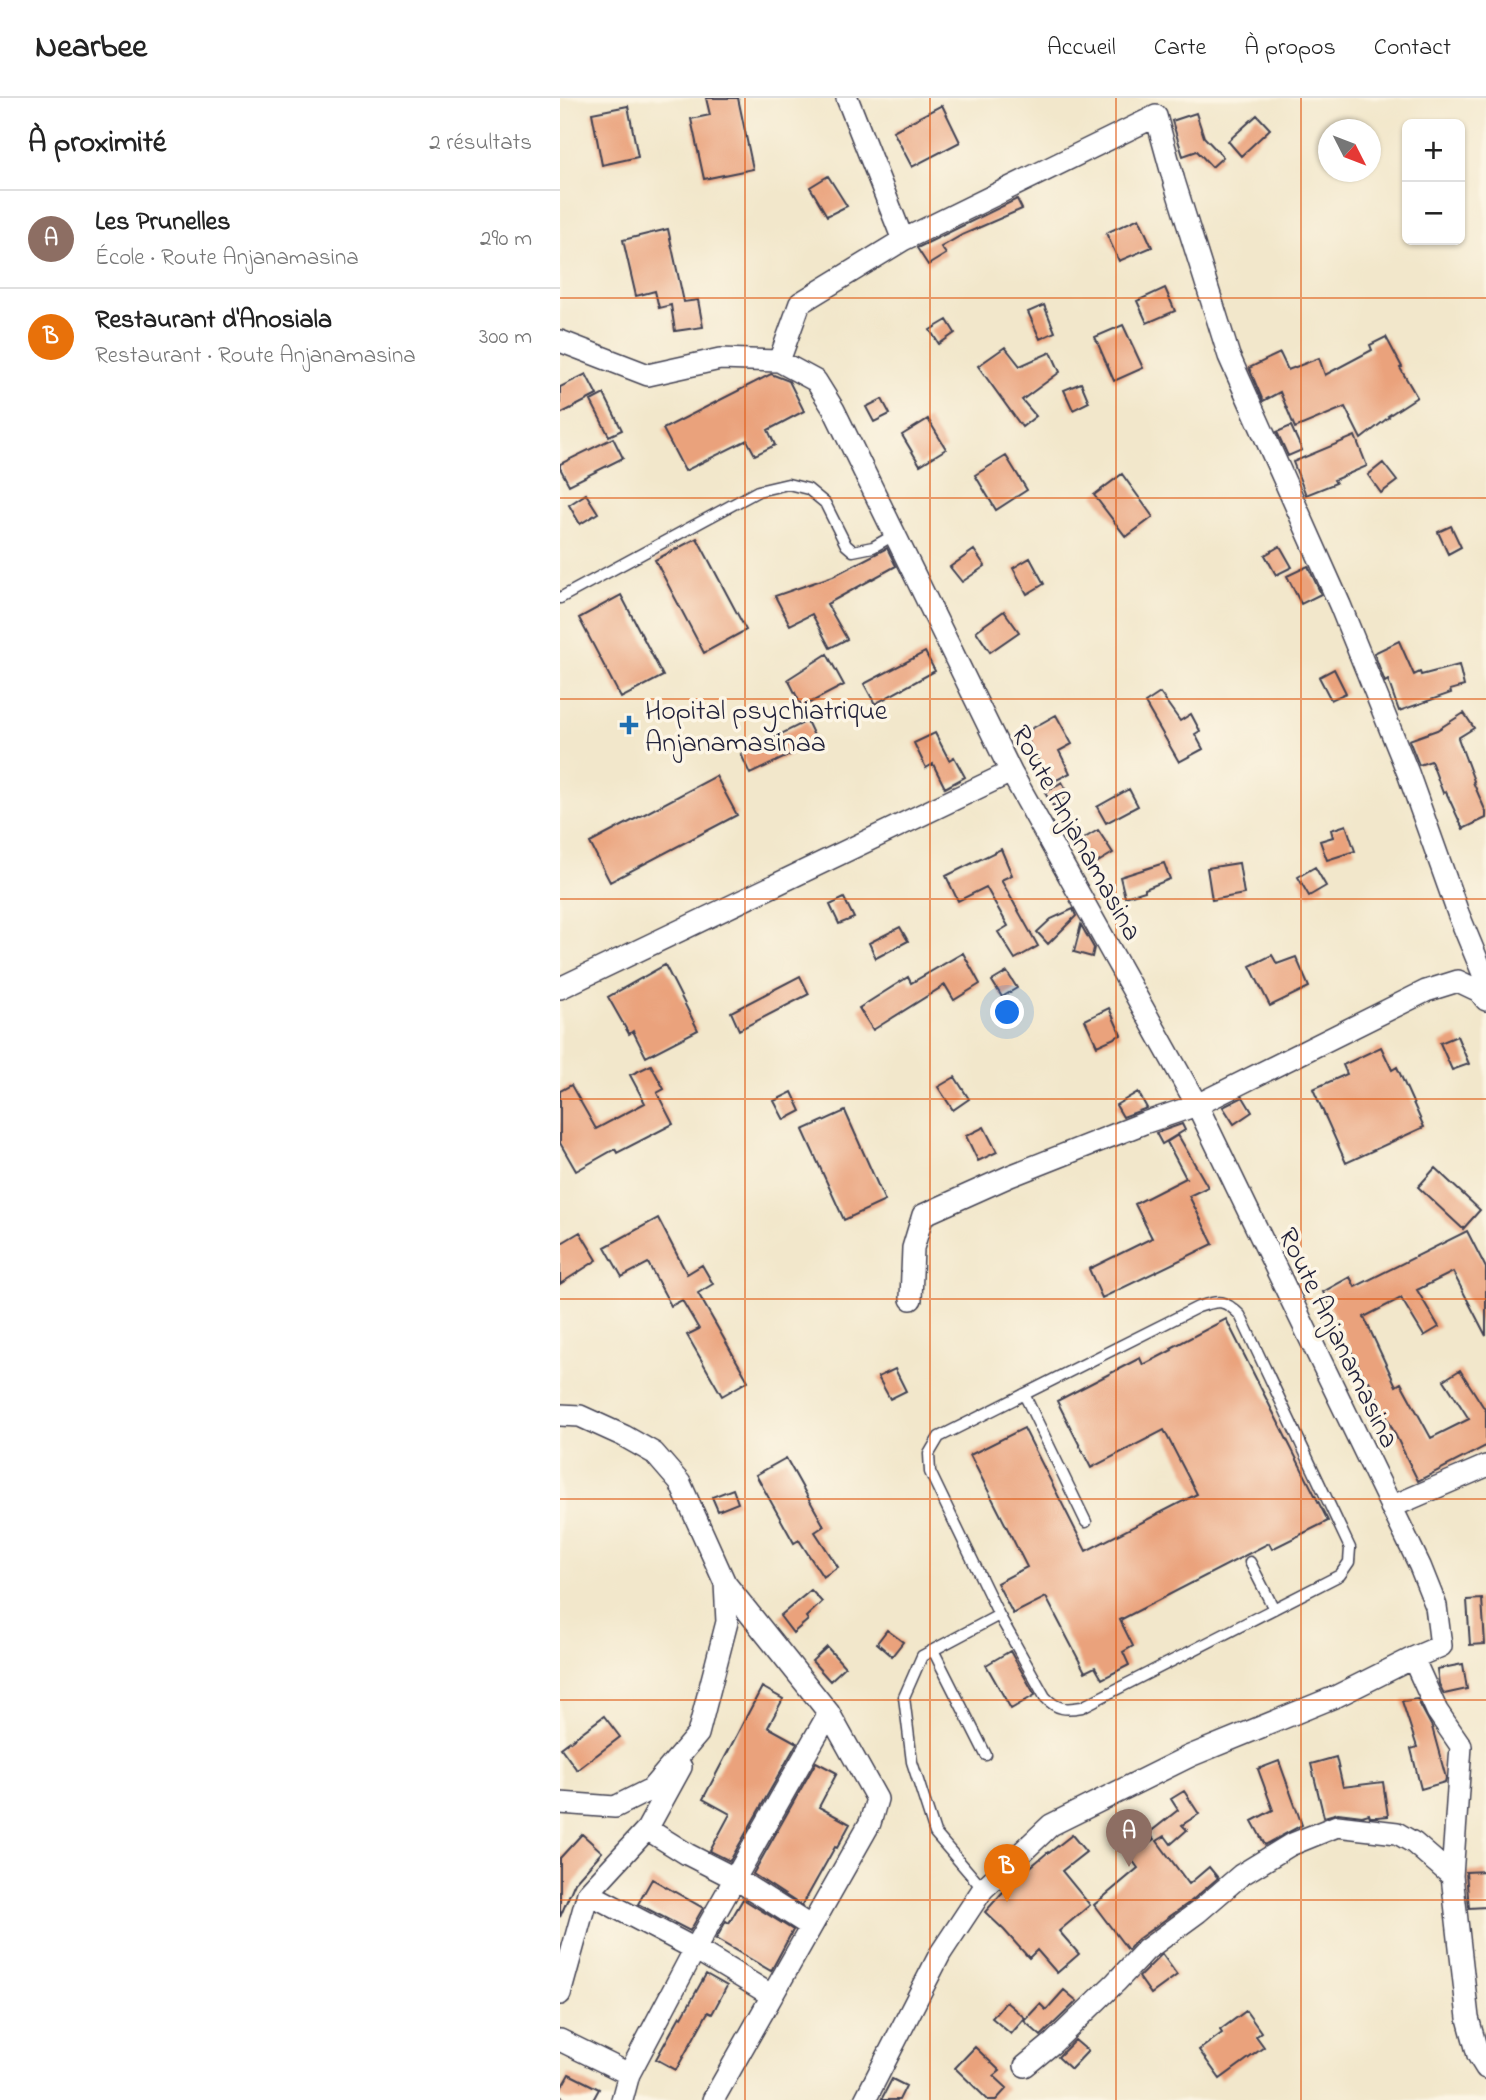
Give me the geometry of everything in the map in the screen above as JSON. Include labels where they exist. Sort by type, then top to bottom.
[{"type":"street","points":[[847,98],[903,240]]},
{"type":"street","points":[[560,341],[648,375],[720,359],[779,361],[800,303],[903,240],[1156,116],[1229,356],[1340,605],[1408,773],[1458,914],[1486,981]]},
{"type":"street","name":"Route Anjanamasina","points":[[779,361],[816,381],[834,410],[1011,772],[1197,1105],[1420,1566],[1436,1606],[1441,1646],[1337,1696],[1190,1756],[1051,1825],[983,1889],[940,1954],[865,2100]]},
{"type":"street","points":[[560,988],[1011,772]]},
{"type":"street","points":[[911,1299],[913,1248],[923,1215],[1010,1176],[1197,1105],[1426,991],[1458,981],[1479,992],[1486,1000]]},
{"type":"street","points":[[560,1415],[580,1416],[654,1453],[680,1483],[725,1583],[829,1713],[877,1799],[870,1823],[713,2100]]},
{"type":"street","points":[[1391,1507],[1486,1465]]},
{"type":"street","points":[[560,1994],[587,1893],[647,1829],[698,1734],[727,1622],[725,1583]]},
{"type":"street","points":[[1413,1658],[1437,1711],[1461,1746],[1451,1876],[1468,2018],[1478,2055],[1486,2068]]},
{"type":"street","points":[[622,2100],[629,2074],[695,1949],[829,1713]]},
{"type":"street","points":[[560,1803],[615,1807],[651,1789],[698,1734]]},
{"type":"street","points":[[1025,2066],[1053,2043],[1146,1950],[1198,1912],[1241,1875],[1290,1845],[1337,1826],[1397,1833],[1414,1843],[1451,1876]]},
{"type":"street","points":[[647,1829],[687,1854],[736,1879],[810,1926]]},
{"type":"street","points":[[587,1893],[695,1949],[771,1995]]},
{"type":"street","points":[[560,2040],[629,2074]]},
{"type":"lane","points":[[560,598],[758,491],[788,484],[808,489],[825,503],[846,545],[853,551],[873,547],[894,534]]},
{"type":"lane","points":[[1215,1301],[1228,1303],[1240,1315],[1350,1548],[1349,1562],[1340,1575],[1082,1707],[1065,1710],[1052,1704],[1045,1697],[999,1615],[930,1472],[929,1454],[939,1437],[1024,1394],[1198,1307],[1215,1301]]},
{"type":"lane","points":[[1024,1394],[1086,1522]]},
{"type":"lane","points":[[1250,1562],[1274,1609]]},
{"type":"lane","points":[[983,1889],[935,1833],[912,1762],[904,1697],[922,1656],[999,1615]]},
{"type":"lane","points":[[933,1650],[986,1755]]},
{"type":"building","points":[[706,98],[738,98],[753,169],[704,179],[691,119],[710,115]]},
{"type":"building","points":[[942,105],[960,142],[912,167],[893,131]]},
{"type":"building","points":[[628,106],[638,157],[602,165],[592,113]]},
{"type":"building","points":[[1196,113],[1204,137],[1223,157],[1212,167],[1197,151],[1183,156],[1172,121]]},
{"type":"building","points":[[1257,115],[1270,129],[1241,156],[1228,141]]},
{"type":"building","points":[[828,176],[847,206],[827,216],[810,187]]},
{"type":"building","points":[[1017,199],[1022,209],[941,247],[946,254],[928,265],[917,248]]},
{"type":"building","points":[[1139,218],[1152,247],[1119,261],[1106,233]]},
{"type":"building","points":[[668,229],[684,302],[698,300],[703,327],[675,331],[671,305],[659,308],[655,291],[636,296],[623,240]]},
{"type":"building","points":[[1165,288],[1175,311],[1147,323],[1137,301]]},
{"type":"building","points":[[1044,305],[1055,332],[1040,339],[1028,312]]},
{"type":"building","points":[[947,320],[955,333],[939,344],[930,330]]},
{"type":"building","points":[[1123,325],[1143,368],[1114,381],[1095,337]]},
{"type":"building","points":[[1386,337],[1417,397],[1388,416],[1361,439],[1345,407],[1295,428],[1280,392],[1263,401],[1249,368],[1280,353],[1288,370],[1319,358],[1325,375],[1372,350],[1370,345]]},
{"type":"building","points":[[1005,347],[1020,366],[1051,352],[1060,372],[1022,400],[1036,416],[1022,427],[978,366]]},
{"type":"building","points":[[586,374],[597,395],[560,414],[560,387]]},
{"type":"building","points":[[771,374],[789,381],[804,411],[768,430],[775,445],[755,455],[747,440],[685,471],[663,429]]},
{"type":"building","points":[[1081,383],[1089,402],[1073,410],[1064,390]]},
{"type":"building","points":[[604,394],[622,430],[609,436],[591,401]]},
{"type":"building","points":[[882,399],[890,414],[874,422],[866,407]]},
{"type":"building","points":[[928,419],[946,449],[920,465],[902,435]]},
{"type":"building","points":[[1291,426],[1302,450],[1288,456],[1277,432]]},
{"type":"building","points":[[1355,436],[1367,466],[1306,495],[1293,462]]},
{"type":"building","points":[[613,438],[623,458],[569,485],[560,464]]},
{"type":"building","points":[[1006,456],[1027,490],[996,510],[975,475]]},
{"type":"building","points":[[1383,463],[1397,481],[1381,493],[1368,475]]},
{"type":"building","points":[[1122,474],[1153,517],[1126,537],[1094,495]]},
{"type":"building","points":[[586,494],[598,513],[580,524],[569,505]]},
{"type":"building","points":[[1451,526],[1461,547],[1448,554],[1438,532]]},
{"type":"building","points":[[697,538],[746,630],[704,653],[655,560]]},
{"type":"building","points":[[1280,546],[1292,567],[1276,575],[1265,555]]},
{"type":"building","points":[[887,548],[896,566],[827,604],[847,639],[830,648],[812,614],[790,625],[775,596],[833,576]]},
{"type":"building","points":[[974,550],[985,566],[962,582],[950,567]]},
{"type":"building","points":[[1030,558],[1044,584],[1027,594],[1013,568]]},
{"type":"building","points":[[1308,566],[1321,594],[1301,604],[1287,576]]},
{"type":"building","points":[[621,595],[663,676],[621,698],[579,618]]},
{"type":"building","points":[[1004,611],[1019,632],[990,652],[976,631]]},
{"type":"building","points":[[1399,641],[1414,675],[1459,665],[1464,686],[1399,711],[1388,680],[1385,682],[1374,653]]},
{"type":"building","points":[[925,652],[935,671],[875,704],[864,684]]},
{"type":"building","points":[[827,654],[844,685],[802,707],[788,679]]},
{"type":"building","points":[[1334,669],[1346,693],[1331,700],[1319,677]]},
{"type":"building","points":[[1160,693],[1180,721],[1191,714],[1200,731],[1195,734],[1203,749],[1179,762],[1145,703]]},
{"type":"building","points":[[1464,713],[1474,728],[1458,738],[1486,818],[1463,829],[1446,792],[1443,793],[1431,761],[1419,765],[1409,740],[1437,730]]},
{"type":"building","points":[[1056,715],[1072,744],[1059,751],[1070,773],[1051,783],[1024,733]]},
{"type":"building","points":[[807,721],[817,742],[750,774],[741,754]]},
{"type":"building","points":[[935,733],[949,760],[954,757],[965,777],[945,788],[933,764],[926,768],[914,743]]},
{"type":"building","points":[[716,776],[737,815],[610,882],[590,843]]},
{"type":"building","points":[[1062,782],[1070,796],[1053,806],[1045,793]]},
{"type":"building","points":[[1129,789],[1138,806],[1106,823],[1097,807]]},
{"type":"building","points":[[1346,825],[1355,851],[1327,860],[1320,841],[1333,837],[1331,830]]},
{"type":"building","points":[[1098,830],[1113,853],[1093,865],[1078,842]]},
{"type":"building","points":[[1001,849],[1012,875],[1001,880],[1038,946],[1015,959],[998,932],[1008,926],[986,887],[958,901],[946,876]]},
{"type":"building","points":[[1164,863],[1170,879],[1125,897],[1120,877]]},
{"type":"building","points":[[1239,863],[1244,894],[1212,900],[1207,868]]},
{"type":"building","points":[[1315,867],[1326,886],[1309,896],[1298,877]]},
{"type":"building","points":[[844,898],[854,918],[839,924],[830,905]]},
{"type":"building","points":[[1073,909],[1076,916],[1048,944],[1037,932],[1051,919]]},
{"type":"building","points":[[1081,925],[1094,948],[1092,957],[1074,952]]},
{"type":"building","points":[[900,927],[908,941],[876,958],[869,943]]},
{"type":"building","points":[[963,953],[980,984],[954,1000],[945,985],[873,1030],[859,1008],[908,977],[911,983]]},
{"type":"building","points":[[1272,955],[1277,964],[1296,957],[1309,987],[1270,1006],[1250,966]]},
{"type":"building","points":[[665,965],[698,1030],[646,1057],[633,1031],[629,1034],[608,997]]},
{"type":"building","points":[[1007,972],[1017,988],[1002,997],[992,981]]},
{"type":"building","points":[[800,976],[809,994],[739,1030],[731,1012]]},
{"type":"building","points":[[1109,1008],[1121,1035],[1097,1046],[1085,1020]]},
{"type":"building","points":[[1457,1036],[1469,1064],[1452,1070],[1440,1043]]},
{"type":"building","points":[[1381,1047],[1392,1070],[1397,1067],[1424,1127],[1346,1163],[1313,1089],[1347,1074],[1343,1065]]},
{"type":"building","points":[[651,1065],[664,1089],[657,1093],[673,1124],[617,1153],[615,1149],[576,1171],[560,1143],[560,1091],[571,1085],[596,1129],[645,1103],[630,1075]]},
{"type":"building","points":[[955,1077],[969,1099],[953,1110],[938,1087]]},
{"type":"building","points":[[792,1092],[801,1111],[784,1120],[774,1101]]},
{"type":"building","points":[[1138,1092],[1147,1108],[1123,1117],[1116,1105]]},
{"type":"building","points":[[1243,1097],[1252,1112],[1234,1124],[1223,1107]]},
{"type":"building","points":[[845,1111],[885,1201],[844,1220],[803,1130]]},
{"type":"building","points":[[1182,1124],[1185,1130],[1162,1144],[1156,1133]]},
{"type":"building","points":[[984,1127],[997,1152],[978,1161],[966,1136]]},
{"type":"building","points":[[1178,1135],[1208,1187],[1189,1196],[1213,1244],[1102,1298],[1089,1269],[1152,1238],[1135,1204],[1186,1178],[1167,1142]]},
{"type":"building","points":[[1435,1168],[1480,1210],[1463,1229],[1418,1187]]},
{"type":"building","points":[[658,1218],[687,1274],[702,1265],[713,1284],[698,1293],[748,1381],[722,1396],[687,1335],[699,1329],[682,1300],[671,1306],[648,1263],[622,1277],[605,1247]]},
{"type":"building","points":[[1467,1231],[1486,1268],[1486,1336],[1453,1272],[1417,1290],[1439,1327],[1424,1336],[1401,1298],[1364,1317],[1396,1386],[1401,1383],[1431,1438],[1469,1419],[1444,1380],[1460,1370],[1486,1411],[1486,1446],[1418,1481],[1323,1292],[1350,1277],[1355,1287]]},
{"type":"building","points":[[580,1232],[597,1260],[560,1284],[560,1244]]},
{"type":"building","points":[[1226,1319],[1328,1521],[1272,1549],[1269,1543],[1120,1620],[1133,1646],[1123,1652],[1129,1665],[1102,1679],[1095,1667],[1085,1672],[1046,1597],[1013,1614],[997,1583],[1027,1567],[970,1455],[1024,1428],[1086,1551],[1197,1494],[1164,1430],[1091,1468],[1057,1401],[1140,1358],[1143,1365]]},
{"type":"building","points":[[895,1369],[906,1391],[890,1399],[878,1377]]},
{"type":"building","points":[[786,1458],[824,1526],[815,1532],[838,1567],[823,1577],[799,1540],[794,1543],[756,1475]]},
{"type":"building","points":[[733,1489],[738,1503],[718,1511],[712,1497]]},
{"type":"building","points":[[811,1590],[822,1602],[793,1633],[780,1616]]},
{"type":"building","points":[[1482,1599],[1485,1644],[1470,1645],[1467,1600]]},
{"type":"building","points":[[887,1630],[903,1642],[892,1656],[877,1643]]},
{"type":"building","points":[[827,1647],[845,1667],[830,1681],[812,1661]]},
{"type":"building","points":[[1010,1651],[1035,1695],[1011,1709],[986,1665]]},
{"type":"building","points":[[1463,1664],[1467,1689],[1444,1694],[1439,1684],[1437,1669]]},
{"type":"building","points":[[762,1687],[783,1699],[768,1727],[797,1743],[730,1861],[710,1851],[730,1814],[703,1799]]},
{"type":"building","points":[[1417,1699],[1432,1727],[1446,1778],[1445,1782],[1421,1789],[1411,1749],[1417,1747],[1402,1701]]},
{"type":"building","points":[[604,1716],[620,1737],[577,1770],[561,1748]]},
{"type":"building","points":[[1336,1757],[1343,1787],[1383,1782],[1388,1816],[1338,1813],[1324,1817],[1311,1764]]},
{"type":"building","points":[[1279,1761],[1302,1825],[1265,1845],[1252,1821],[1273,1810],[1258,1769]]},
{"type":"building","points":[[816,1762],[837,1773],[819,1807],[850,1824],[802,1906],[753,1874]]},
{"type":"building","points":[[1184,1791],[1199,1814],[1182,1825],[1187,1830],[1171,1844],[1165,1836],[1157,1841],[1189,1884],[1209,1867],[1218,1878],[1190,1902],[1138,1939],[1128,1950],[1094,1905],[1138,1868],[1130,1857],[1154,1839],[1149,1833],[1178,1810],[1171,1799]]},
{"type":"building","points":[[582,1834],[602,1852],[575,1882],[560,1917],[560,1858]]},
{"type":"building","points":[[1072,1835],[1086,1852],[1062,1871],[1090,1905],[1059,1931],[1079,1954],[1057,1973],[1037,1950],[1029,1958],[985,1912],[1019,1874]]},
{"type":"building","points":[[1486,1871],[1486,1907],[1469,1908],[1466,1872]]},
{"type":"building","points":[[652,1879],[703,1908],[690,1931],[638,1904]]},
{"type":"building","points":[[743,1899],[793,1930],[771,1971],[716,1939]]},
{"type":"building","points":[[1162,1954],[1177,1975],[1151,1994],[1139,1977]]},
{"type":"building","points":[[706,1974],[727,1986],[712,2014],[708,2012],[676,2070],[656,2059]]},
{"type":"building","points":[[1064,1990],[1077,2001],[1041,2036],[1024,2021],[1040,2004],[1046,2010]]},
{"type":"building","points":[[1006,2002],[1025,2018],[1011,2034],[992,2018]]},
{"type":"building","points":[[1246,2011],[1261,2032],[1256,2036],[1264,2047],[1220,2079],[1199,2050]]},
{"type":"building","points":[[1075,2040],[1088,2051],[1071,2069],[1058,2057]]},
{"type":"building","points":[[975,2047],[1000,2071],[994,2076],[1007,2088],[996,2100],[988,2100],[955,2068]]},
{"type":"building","points":[[569,2074],[599,2089],[593,2100],[567,2100],[560,2096],[560,2090]]},
{"type":"building","points":[[892,2079],[906,2086],[899,2100],[881,2100]]},
{"type":"place","name":"Hopital psychiatrique Anjanamasinaa","points":[[629,725]]},
{"type":"place","name":"Les Prunelles","points":[[1129,1867]]},
{"type":"place","name":"Restaurant d'Anosiala","points":[[1007,1902]]}]
